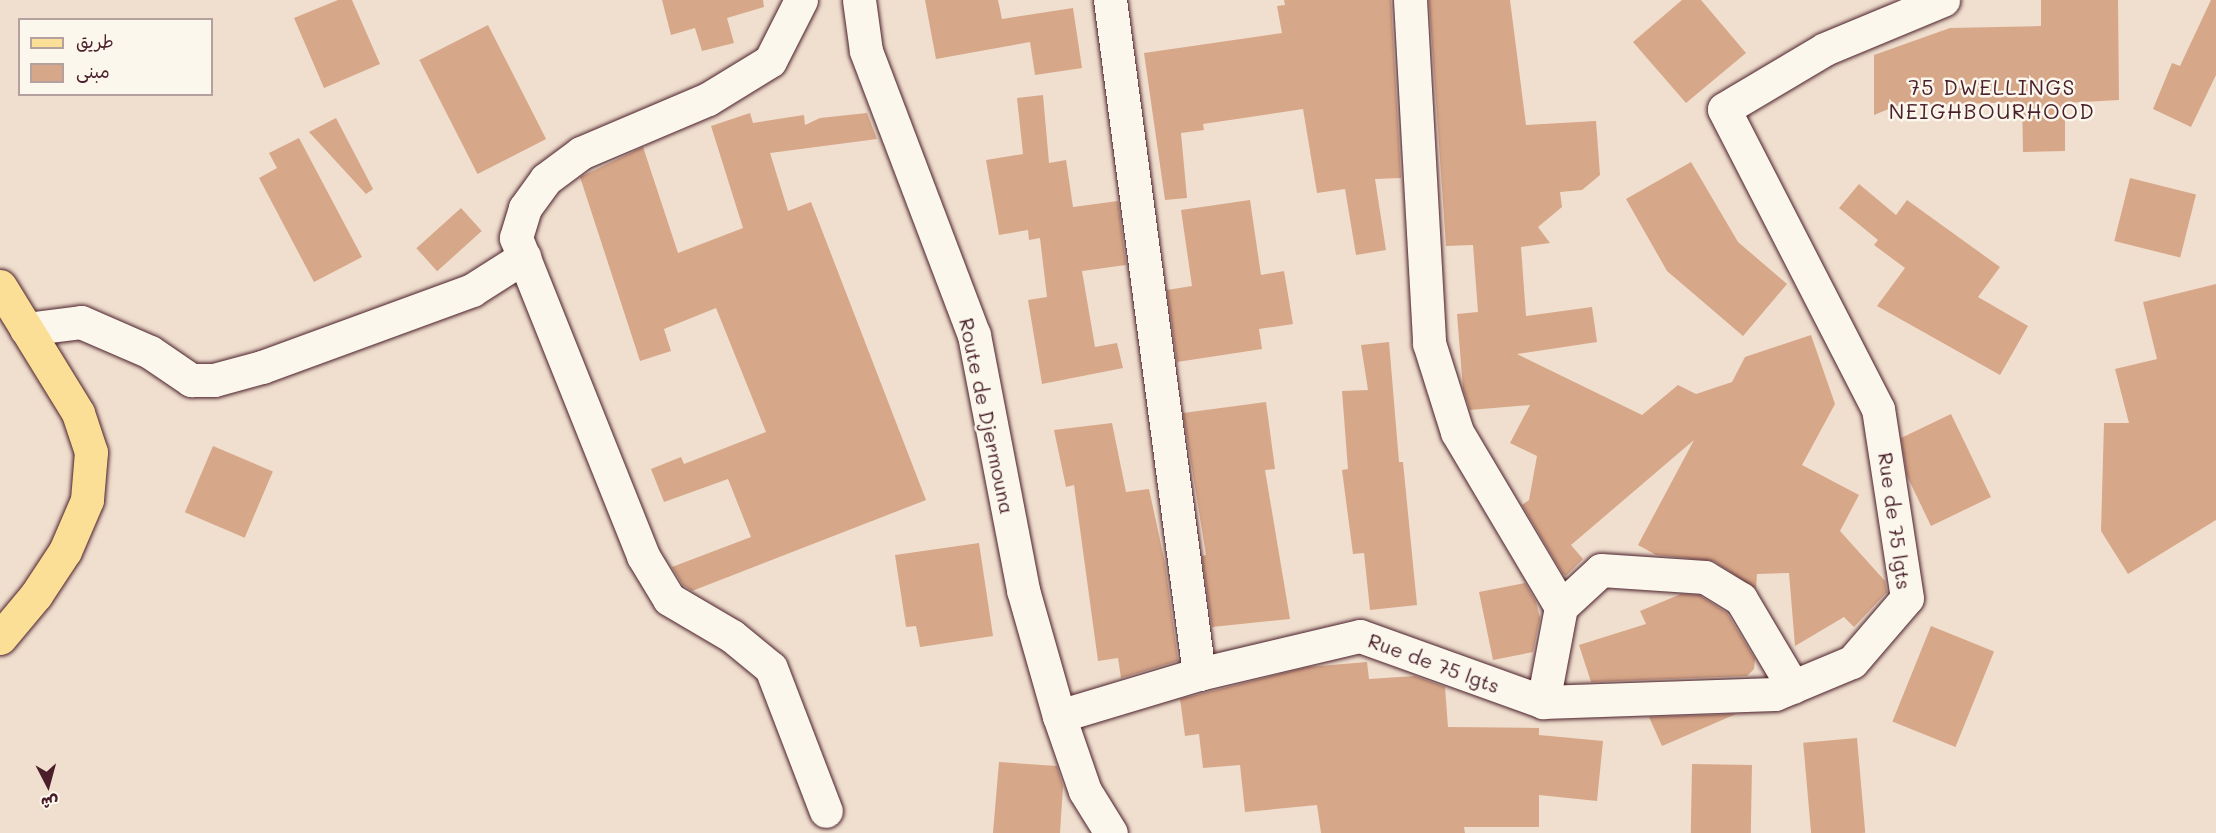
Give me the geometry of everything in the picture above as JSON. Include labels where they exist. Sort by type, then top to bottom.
[{"type":"main road","points":[[0,286],[78,413],[91,452],[88,491],[65,551],[36,595],[0,638]]},
{"type":"street","points":[[801,0],[770,62],[708,99],[581,153],[546,179],[525,208],[516,238],[643,556],[669,599],[732,636],[771,669],[826,811]]},
{"type":"street","name":"Route de Djermouna","points":[[859,0],[866,51],[974,335],[1023,590],[1059,716],[1085,791],[1111,833]]},
{"type":"street","points":[[1110,0],[1199,674]]},
{"type":"street","points":[[1410,0],[1429,343],[1457,432],[1561,607]]},
{"type":"street","name":"Rue de 75 lgts","points":[[1059,716],[1199,674],[1360,636],[1544,702],[1775,694],[1852,662],[1907,598],[1878,409],[1724,109],[1825,49],[1943,0]]},
{"type":"street","points":[[26,329],[81,322],[150,352],[191,380],[214,380],[262,367],[472,290],[524,257]]},
{"type":"street","points":[[1544,702],[1561,607],[1601,570],[1705,577],[1741,598],[1793,687]]},
{"type":"building","points":[[338,0],[352,0],[380,64],[324,88],[294,18]]},
{"type":"building","points":[[662,0],[763,0],[764,7],[727,18],[734,43],[702,51],[695,28],[671,35]]},
{"type":"building","points":[[925,0],[998,0],[1002,19],[1073,8],[1082,68],[1035,75],[1030,42],[936,59]]},
{"type":"building","points":[[1284,0],[1391,0],[1401,178],[1375,179],[1386,250],[1356,255],[1345,189],[1317,193],[1303,109],[1203,124],[1204,130],[1181,133],[1187,198],[1165,200],[1144,53],[1282,33],[1277,6],[1285,5]]},
{"type":"building","points":[[1429,0],[1510,0],[1526,125],[1596,121],[1600,175],[1582,190],[1560,192],[1562,207],[1538,227],[1550,243],[1521,247],[1526,316],[1592,307],[1597,342],[1517,354],[1642,415],[1678,385],[1696,394],[1732,382],[1745,357],[1811,335],[1835,404],[1802,465],[1859,495],[1840,531],[1885,581],[1887,592],[1854,627],[1844,617],[1795,646],[1789,573],[1757,574],[1756,589],[1714,561],[1656,555],[1638,545],[1694,440],[1571,545],[1583,559],[1566,576],[1563,574],[1522,505],[1529,500],[1537,456],[1510,443],[1530,405],[1470,410],[1463,389],[1457,314],[1478,312],[1473,245],[1446,246]]},
{"type":"building","points":[[1682,0],[1701,0],[1746,53],[1686,103],[1633,42]]},
{"type":"building","points":[[2041,0],[2118,0],[2119,100],[2065,103],[2065,151],[2023,152],[2022,102],[1896,106],[1874,115],[1874,55],[1950,28],[2041,26]]},
{"type":"building","points":[[2211,0],[2216,0],[2216,75],[2191,127],[2153,109],[2172,63],[2180,66]]},
{"type":"building","points":[[488,25],[546,139],[478,174],[419,60]]},
{"type":"building","points":[[1043,95],[1049,163],[1066,160],[1073,207],[1118,201],[1126,265],[1082,271],[1095,347],[1117,343],[1123,368],[1042,384],[1028,300],[1047,297],[1040,238],[1029,240],[1028,230],[999,235],[986,160],[1023,154],[1017,98]]},
{"type":"building","points":[[750,113],[753,123],[804,115],[805,125],[820,118],[867,113],[877,139],[770,153],[788,211],[811,202],[926,500],[692,591],[683,585],[672,567],[751,537],[728,479],[664,502],[651,469],[681,457],[684,464],[766,432],[716,308],[664,329],[671,351],[640,361],[580,177],[643,147],[678,253],[743,228],[711,126]]},
{"type":"building","points":[[336,118],[373,189],[366,194],[309,132]]},
{"type":"building","points":[[299,138],[362,257],[314,282],[259,178],[277,168],[269,153]]},
{"type":"building","points":[[1691,162],[1738,242],[1787,284],[1743,336],[1667,271],[1626,199]]},
{"type":"building","points":[[2130,178],[2196,194],[2180,258],[2114,241]]},
{"type":"building","points":[[1859,184],[1896,215],[1907,200],[2000,267],[1978,297],[2028,326],[2000,375],[1877,306],[1905,268],[1874,245],[1878,240],[1839,208]]},
{"type":"building","points":[[1250,200],[1261,275],[1284,271],[1293,324],[1259,329],[1262,349],[1177,362],[1167,290],[1192,286],[1181,210]]},
{"type":"building","points":[[461,208],[482,231],[437,271],[416,248]]},
{"type":"building","points":[[2216,284],[2216,520],[2128,574],[2101,531],[2104,423],[2129,423],[2115,369],[2157,359],[2143,302]]},
{"type":"building","points":[[1389,342],[1399,462],[1403,462],[1417,605],[1370,610],[1364,553],[1353,554],[1342,470],[1348,469],[1342,391],[1368,390],[1361,345]]},
{"type":"building","points":[[1266,402],[1275,469],[1265,470],[1290,619],[1212,627],[1202,556],[1206,555],[1183,413]]},
{"type":"building","points":[[1951,414],[1991,497],[1931,526],[1907,476],[1901,438]]},
{"type":"building","points":[[1112,423],[1126,492],[1149,489],[1165,563],[1178,661],[1121,678],[1118,658],[1098,661],[1074,485],[1066,487],[1054,430]]},
{"type":"building","points":[[213,446],[273,471],[245,538],[185,512]]},
{"type":"building","points":[[979,543],[993,636],[920,647],[916,626],[906,627],[895,555]]},
{"type":"building","points":[[1525,583],[1536,602],[1540,618],[1533,652],[1493,660],[1479,592]]},
{"type":"building","points":[[1681,594],[1699,595],[1727,613],[1755,659],[1754,669],[1747,676],[1591,682],[1579,645],[1646,624],[1640,611]]},
{"type":"building","points":[[1931,626],[1994,651],[1955,747],[1892,721]]},
{"type":"building","points":[[1367,662],[1369,679],[1415,676],[1445,687],[1448,727],[1539,728],[1539,735],[1603,741],[1597,801],[1539,795],[1539,827],[1464,827],[1465,833],[1321,833],[1317,805],[1245,812],[1240,765],[1203,768],[1199,734],[1185,736],[1180,699],[1308,667]]},
{"type":"building","points":[[1736,714],[1662,746],[1649,717]]},
{"type":"building","points":[[1857,738],[1865,833],[1811,833],[1803,743]]},
{"type":"building","points":[[999,762],[1057,766],[1063,786],[1060,833],[993,833]]},
{"type":"building","points":[[1692,764],[1752,765],[1751,833],[1691,833]]},
{"type":"district","name":"75 DWELLINGS NEIGHBOURHOOD","points":[[1992,99]]}]
